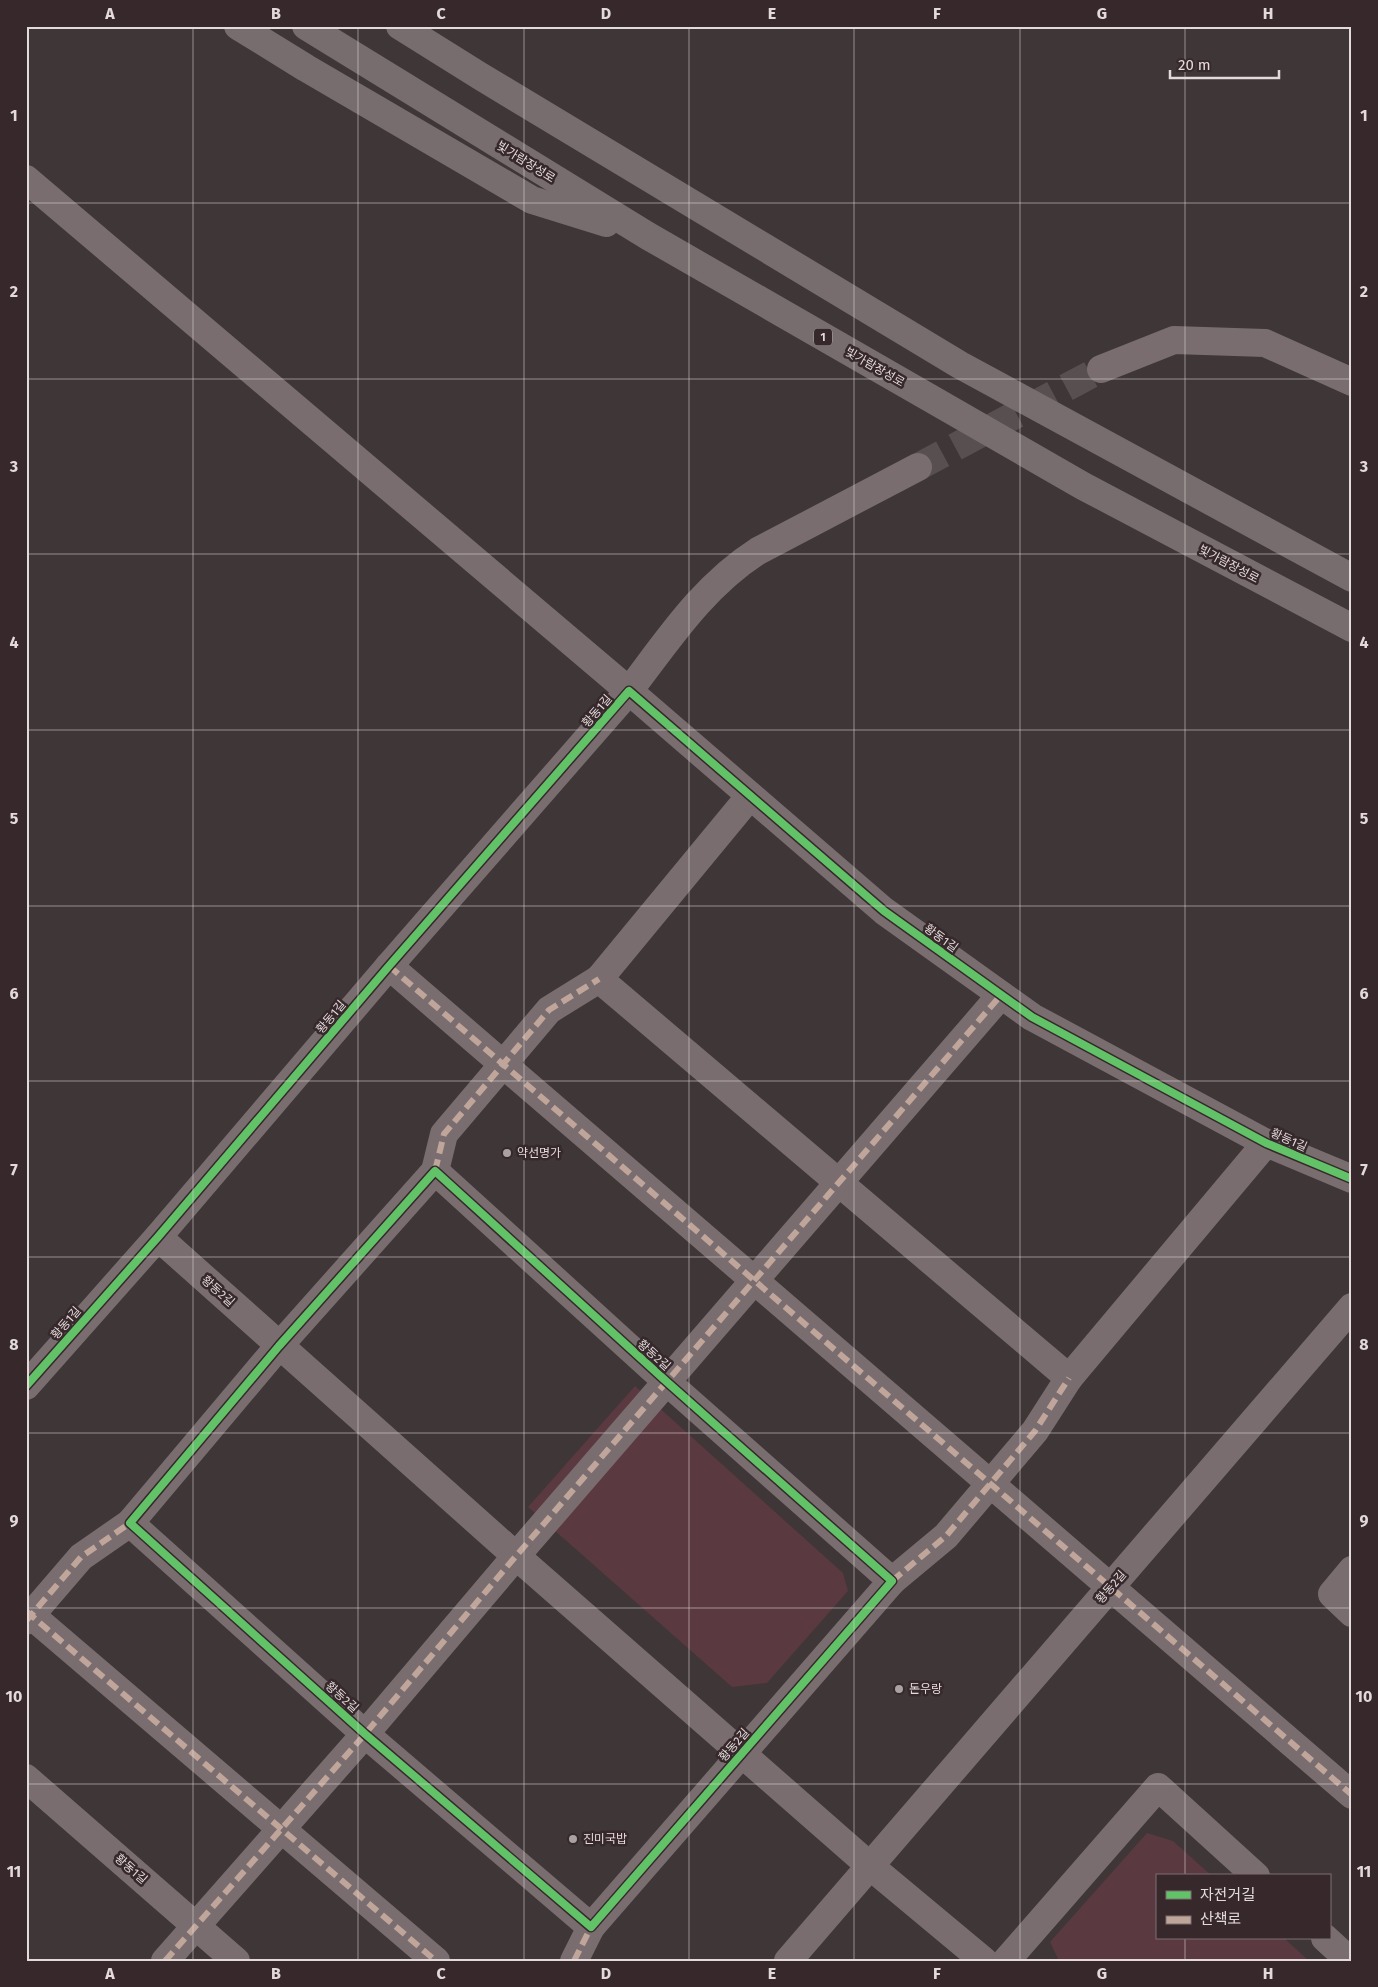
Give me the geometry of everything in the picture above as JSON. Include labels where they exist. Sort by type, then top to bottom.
[{"type":"highway","points":[[238,26],[306,68],[532,200],[648,236]]},
{"type":"highway","name":"빛가람장성로","points":[[306,26],[648,236],[1082,486],[1352,628]]},
{"type":"highway","points":[[400,26],[960,365],[1352,578]]},
{"type":"street","points":[[26,179],[629,691],[689,613],[709,590],[738,564],[758,551],[918,467]]},
{"type":"street","points":[[1101,369],[1174,340],[1265,343],[1352,382]]},
{"type":"street","name":"황동1길","points":[[26,1386],[158,1237],[389,966],[629,691],[884,911],[1032,1017],[1266,1143],[1352,1180]]},
{"type":"street","points":[[436,1961],[28,1616],[81,1557],[130,1522],[279,1346],[435,1171],[444,1134],[549,1010],[598,979],[750,796]]},
{"type":"street","points":[[389,966],[1352,1795]]},
{"type":"street","points":[[598,979],[1069,1378]]},
{"type":"street","points":[[165,1961],[365,1734],[516,1556],[1002,995]]},
{"type":"street","name":"황동1길","points":[[892,1581],[946,1536],[1035,1431],[1069,1378],[1266,1143]]},
{"type":"street","name":"황동2길","points":[[130,1522],[365,1734],[591,1927],[892,1581],[667,1382],[435,1171]]},
{"type":"street","name":"황동2길","points":[[158,1237],[741,1754],[870,1866],[984,1961]]},
{"type":"street","name":"황동2길","points":[[788,1961],[1352,1307]]},
{"type":"street","points":[[1352,1570],[1332,1594],[1352,1613]]},
{"type":"street","name":"황동1길","points":[[26,1778],[236,1961]]},
{"type":"street","points":[[1006,1961],[1158,1787],[1254,1874]]},
{"type":"street","points":[[574,1961],[591,1927]]},
{"type":"street","points":[[1327,1940],[1350,1961]]},
{"type":"shaded area","points":[[635,1386],[843,1573],[848,1591],[767,1683],[732,1687],[528,1507]]},
{"type":"shaded area","points":[[1147,1833],[1173,1841],[1210,1874],[1156,1874],[1156,1940],[1286,1940],[1309,1961],[1059,1961],[1050,1942]]},
{"type":"tunnel","points":[[918,467],[1101,369]]},
{"type":"marked path","points":[[389,966],[1352,1795]]},
{"type":"marked path","points":[[435,1171],[444,1134],[549,1010],[599,979]]},
{"type":"marked path","points":[[165,1961],[365,1734],[516,1556],[1001,995]]},
{"type":"marked path","points":[[892,1581],[946,1536],[1035,1431],[1069,1378]]},
{"type":"marked path","points":[[26,1621],[81,1557],[130,1523]]},
{"type":"marked path","points":[[26,1611],[436,1961]]},
{"type":"marked path","points":[[574,1961],[591,1927]]},
{"type":"cycle path","points":[[26,1386],[158,1237],[389,966],[629,691],[884,911],[1032,1017],[1266,1143],[1352,1179]]},
{"type":"cycle path","points":[[435,1171],[667,1382],[892,1581],[591,1927],[365,1734],[130,1523],[279,1346],[435,1171]]},
{"type":"place","name":"약선명가","points":[[507,1153]]},
{"type":"place","name":"돈우랑","points":[[899,1689]]},
{"type":"place","name":"진미국밥","points":[[573,1839]]}]
